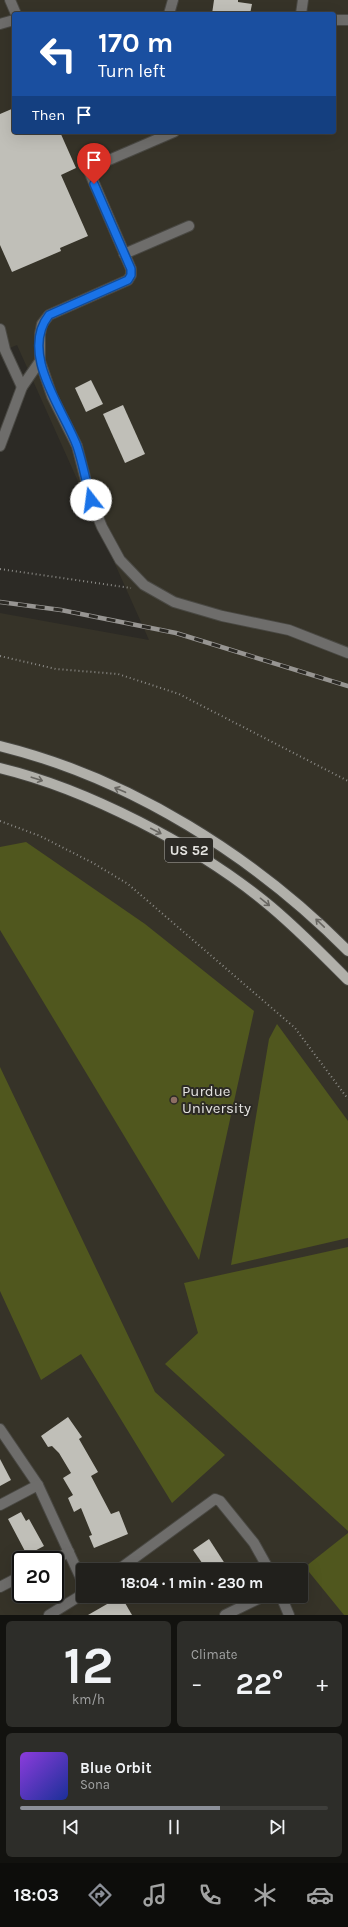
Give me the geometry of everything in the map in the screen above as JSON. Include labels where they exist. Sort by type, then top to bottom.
[{"type":"main road","name":"US 52","points":[[0,746],[72,770],[130,794],[186,824],[233,854],[278,887],[317,919],[348,950]]},
{"type":"main road","name":"US 52","points":[[0,768],[59,787],[115,810],[170,838],[220,869],[264,900],[302,934],[348,980]]},
{"type":"street","points":[[10,0],[15,12]]},
{"type":"street","points":[[170,12],[173,0]]},
{"type":"street","points":[[301,12],[303,0]]},
{"type":"street","points":[[336,20],[348,20]]},
{"type":"street","points":[[0,24],[12,21]]},
{"type":"street","points":[[169,134],[88,169],[131,269],[131,275],[128,280],[49,315],[42,324],[40,334],[40,361],[52,396],[77,446],[91,500],[102,527],[120,560],[144,585],[174,602],[222,616],[289,630],[348,653]]},
{"type":"street","points":[[124,254],[189,226]]},
{"type":"street","points":[[0,329],[6,350],[22,387]]},
{"type":"street","points":[[0,446],[22,387],[40,361]]},
{"type":"street","points":[[0,1429],[38,1485],[76,1567]]},
{"type":"street","points":[[0,1505],[38,1485]]},
{"type":"street","points":[[128,1563],[216,1499],[220,1501],[254,1543],[265,1563]]},
{"type":"street","points":[[64,1554],[69,1552]]},
{"type":"street","points":[[0,1587],[12,1581]]},
{"type":"street","points":[[49,1615],[76,1598]]},
{"type":"street","points":[[225,1615],[250,1603]]},
{"type":"street","points":[[284,1603],[289,1615]]},
{"type":"path","points":[[0,570],[136,588],[144,585]]},
{"type":"path","points":[[0,656],[56,669],[118,674],[179,694],[348,781]]},
{"type":"path","points":[[0,821],[40,836],[93,863],[128,884],[296,1028],[348,1098]]},
{"type":"shaded area","name":"Purdue University","points":[[0,0],[348,0],[348,1615],[0,1615],[0,613],[149,640],[17,345],[0,352]]},
{"type":"green space","points":[[26,842],[145,924],[254,1011],[199,1260],[0,930],[0,847]]},
{"type":"green space","points":[[277,1024],[348,1121],[348,1238],[231,1265],[269,1039]]},
{"type":"green space","points":[[0,1067],[155,1392],[225,1455],[172,1503],[81,1354],[41,1380],[0,1291]]},
{"type":"green space","points":[[348,1247],[348,1531],[165,1364],[198,1333],[184,1283]]},
{"type":"green space","points":[[348,1533],[348,1615],[344,1615],[308,1571],[308,1565]]},
{"type":"building","points":[[214,0],[238,0],[238,2],[252,4],[250,12],[212,12]]},
{"type":"building","points":[[12,109],[12,134],[61,134],[76,168],[61,175],[88,236],[60,248],[61,251],[12,272],[0,245],[0,114]]},
{"type":"building","points":[[91,380],[103,404],[86,412],[75,388]]},
{"type":"building","points":[[123,405],[145,454],[125,463],[103,414]]},
{"type":"building","points":[[68,1417],[82,1437],[79,1439],[98,1472],[91,1476],[111,1514],[119,1511],[128,1534],[94,1548],[89,1536],[92,1535],[81,1508],[74,1512],[68,1498],[73,1495],[63,1478],[71,1473],[59,1453],[52,1446],[48,1447],[41,1436]]},
{"type":"building","points":[[0,1459],[11,1480],[0,1486]]},
{"type":"building","points":[[21,1512],[26,1521],[29,1519],[44,1546],[35,1551],[25,1551],[8,1519]]},
{"type":"building","points":[[209,1539],[224,1563],[202,1563],[193,1550]]},
{"type":"building","points":[[109,1603],[125,1603],[132,1615],[88,1615]]},
{"type":"railway","points":[[0,602],[61,610],[176,633],[348,686]]},
{"type":"place","name":"Purdue University","points":[[174,1100]]},
{"type":"route","points":[[91,500],[77,446],[52,396],[40,361],[40,334],[42,324],[49,315],[128,280],[131,275],[131,269],[94,184]]}]
